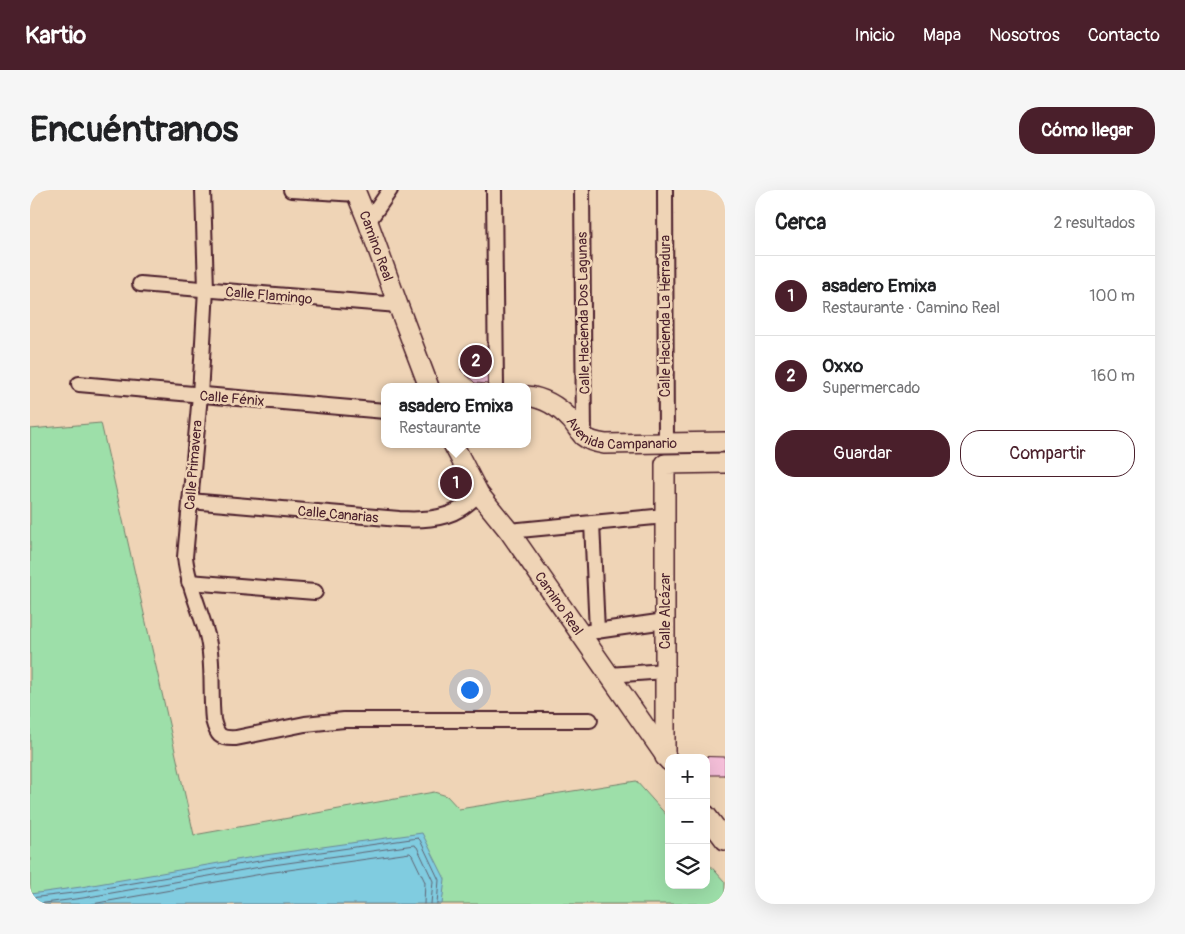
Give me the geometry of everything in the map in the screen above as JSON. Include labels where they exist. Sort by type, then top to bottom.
[{"type":"street","name":"Calle Primavera","points":[[203,190],[206,289],[200,395],[185,557],[189,582],[210,652],[213,720],[220,736],[227,739],[236,738],[305,724],[344,720],[590,720]]},
{"type":"street","points":[[291,190],[356,192]]},
{"type":"street","points":[[368,222],[390,190]]},
{"type":"street","points":[[494,190],[496,383]]},
{"type":"street","name":"Calle Hacienda Dos Lagunas","points":[[582,190],[584,437]]},
{"type":"street","name":"Calle Hacienda La Herradura","points":[[665,190],[666,443]]},
{"type":"street","name":"Camino Real","points":[[356,192],[427,383]]},
{"type":"street","name":"Calle Flamingo","points":[[140,284],[398,306]]},
{"type":"street","name":"Calle Fénix","points":[[79,384],[381,411]]},
{"type":"street","name":"Avenida Campanario","points":[[531,397],[544,399],[558,408],[584,437],[594,442],[605,444],[725,442]]},
{"type":"street","name":"Camino Real","points":[[455,448],[479,494],[588,632],[609,675],[665,756]]},
{"type":"street","name":"Avenida Campanario","points":[[665,464],[725,463]]},
{"type":"street","name":"Calle Alcázar","points":[[665,464],[667,754]]},
{"type":"street","name":"Calle Canarias","points":[[190,501],[420,520],[436,518],[459,510],[479,494]]},
{"type":"street","points":[[509,532],[665,516]]},
{"type":"street","points":[[592,523],[588,632],[665,621]]},
{"type":"street","points":[[189,582],[315,592]]},
{"type":"street","points":[[609,675],[665,671]]},
{"type":"street","points":[[710,820],[723,835]]},
{"type":"green space","points":[[101,423],[194,835],[434,792],[447,796],[459,809],[636,781],[665,814],[665,889],[710,889],[710,865],[725,882],[725,904],[30,904],[30,429]]},
{"type":"water","points":[[422,833],[445,879],[442,904],[30,904],[30,894],[265,855]]},
{"type":"building","points":[[465,351],[490,351],[488,383],[475,383],[461,370]]},
{"type":"building","points":[[710,757],[725,757],[725,775],[710,775]]},
{"type":"place","name":"Oxxo","points":[[476,361]]},
{"type":"place","name":"asadero Emixa","points":[[456,483]]}]
